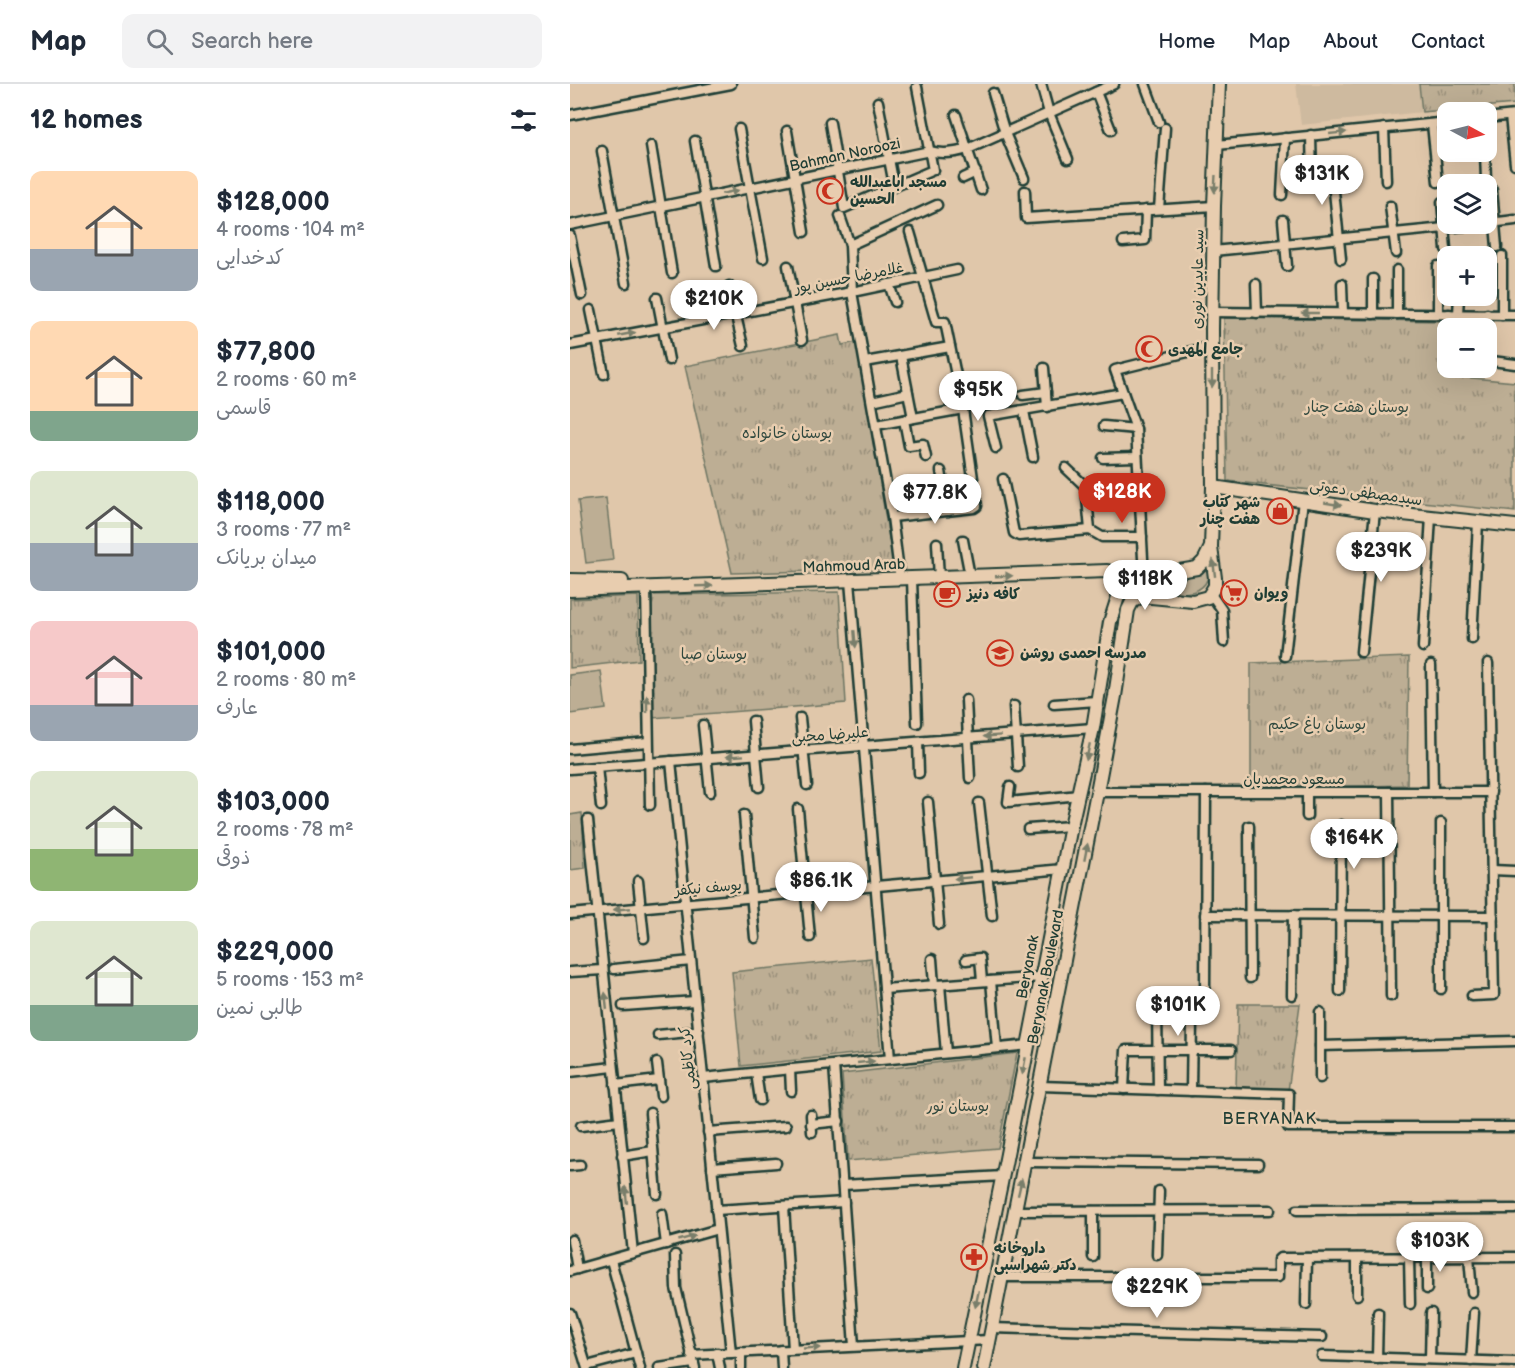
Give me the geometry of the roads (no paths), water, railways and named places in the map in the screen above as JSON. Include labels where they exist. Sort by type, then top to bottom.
[{"type":"main road","name":"سید عابدین نوری","points":[[1211,594],[1215,578],[1211,547],[1212,312],[1219,84]]},
{"type":"main road","name":"سیدمصطفی دعوتی","points":[[1213,487],[1375,511],[1515,526]]},
{"type":"main road","points":[[1211,547],[1204,561],[1197,568],[1140,578],[1135,590],[1141,596],[1193,601],[1203,600],[1211,594]]},
{"type":"main road","name":"Mahmoud Arab","points":[[570,590],[1107,571],[1140,578]]},
{"type":"main road","name":"Beryanak","points":[[963,1368],[1071,826],[1093,728],[1114,606],[1122,591],[1140,578]]},
{"type":"main road","points":[[570,580],[620,581],[646,588]]},
{"type":"main road","name":"Beryanak Boulevard","points":[[984,1368],[1082,873],[1115,696],[1128,610],[1132,602],[1141,596]]},
{"type":"main road","points":[[1063,869],[1082,873]]},
{"type":"street","points":[[570,115],[731,84]]},
{"type":"street","points":[[1041,84],[1049,113],[1068,159]]},
{"type":"street","points":[[1145,84],[1162,125],[1159,209]]},
{"type":"street","name":"Bahman Noroozi","points":[[570,225],[930,151],[946,154],[968,149],[1108,85]]},
{"type":"street","points":[[842,212],[894,185],[933,170],[916,87]]},
{"type":"street","points":[[1096,92],[1111,130]]},
{"type":"street","points":[[993,93],[1005,133],[1024,178]]},
{"type":"street","points":[[878,102],[894,185]]},
{"type":"street","points":[[956,115],[981,190]]},
{"type":"street","points":[[1497,117],[1513,116],[1515,164]]},
{"type":"street","points":[[830,123],[839,170],[842,212],[850,245],[852,292],[892,517],[906,579],[917,723]]},
{"type":"street","points":[[1217,145],[1437,123]]},
{"type":"street","points":[[1432,124],[1437,174]]},
{"type":"street","points":[[1384,128],[1386,181]]},
{"type":"street","points":[[739,129],[763,258]]},
{"type":"street","points":[[787,131],[804,232]]},
{"type":"street","points":[[1311,135],[1312,180]]},
{"type":"street","points":[[1282,195],[1286,138]]},
{"type":"street","points":[[694,141],[716,266]]},
{"type":"street","points":[[651,146],[672,273]]},
{"type":"street","points":[[602,151],[626,283]]},
{"type":"street","points":[[963,178],[976,172]]},
{"type":"street","points":[[1332,172],[1341,259]]},
{"type":"street","points":[[1026,191],[1026,218],[1214,206]]},
{"type":"street","points":[[850,245],[938,205]]},
{"type":"street","points":[[1390,206],[1396,253]]},
{"type":"street","points":[[1123,242],[1145,240],[1146,210]]},
{"type":"street","points":[[1283,220],[1287,266]]},
{"type":"street","points":[[1497,222],[1515,220]]},
{"type":"street","points":[[1213,251],[1437,229]]},
{"type":"street","points":[[892,517],[977,506],[963,409],[945,322],[936,322],[910,232]]},
{"type":"street","points":[[570,236],[582,295]]},
{"type":"street","points":[[1502,256],[1502,315]]},
{"type":"street","points":[[788,266],[802,340]]},
{"type":"street","name":"غلامرضا حسین پور","points":[[570,345],[957,270]]},
{"type":"street","points":[[1396,270],[1397,314]]},
{"type":"street","points":[[1373,279],[1374,314]]},
{"type":"street","points":[[890,284],[895,302]]},
{"type":"street","points":[[1256,284],[1257,313]]},
{"type":"street","points":[[1342,284],[1343,313]]},
{"type":"street","points":[[729,286],[743,346]]},
{"type":"street","points":[[657,298],[669,360]]},
{"type":"street","points":[[1438,306],[1438,314]]},
{"type":"street","points":[[1453,318],[1456,306]]},
{"type":"street","points":[[591,310],[604,374]]},
{"type":"street","points":[[1212,312],[1515,315]]},
{"type":"street","points":[[1487,314],[1487,318]]},
{"type":"street","points":[[1140,578],[1142,537],[1136,429],[1115,370],[1212,346]]},
{"type":"street","points":[[865,362],[950,347]]},
{"type":"street","points":[[901,356],[908,393],[909,446],[923,444],[926,457]]},
{"type":"street","points":[[1497,362],[1515,364]]},
{"type":"street","points":[[1044,368],[1047,407]]},
{"type":"street","points":[[1023,395],[1046,392]]},
{"type":"street","points":[[872,401],[908,393]]},
{"type":"street","points":[[996,448],[988,416],[1123,393]]},
{"type":"street","points":[[876,425],[963,409]]},
{"type":"street","points":[[1024,411],[1033,457]]},
{"type":"street","points":[[1104,426],[1136,429]]},
{"type":"street","points":[[1102,458],[1137,457]]},
{"type":"street","points":[[1066,468],[1086,487],[1090,530]]},
{"type":"street","points":[[941,471],[948,511]]},
{"type":"street","points":[[1003,479],[1014,533],[1021,537],[1090,530],[1102,537],[1142,537]]},
{"type":"street","points":[[1286,656],[1303,500]]},
{"type":"street","points":[[1361,652],[1375,511]]},
{"type":"street","points":[[1423,647],[1431,517]]},
{"type":"street","points":[[1472,639],[1478,522]]},
{"type":"street","points":[[963,540],[970,576]]},
{"type":"street","points":[[937,543],[939,578]]},
{"type":"street","points":[[850,581],[890,1059]]},
{"type":"street","points":[[646,588],[650,805]]},
{"type":"street","points":[[1211,594],[1222,610],[1224,642]]},
{"type":"street","points":[[1472,996],[1494,995],[1488,663]]},
{"type":"street","points":[[1431,665],[1433,792]]},
{"type":"street","points":[[966,700],[970,778]]},
{"type":"street","points":[[1054,704],[1097,701]]},
{"type":"street","points":[[1014,706],[1018,767]]},
{"type":"street","points":[[800,718],[807,784]]},
{"type":"street","points":[[753,721],[759,787]]},
{"type":"street","points":[[703,725],[710,792]]},
{"type":"street","name":"علیرضا محبی","points":[[570,769],[1093,728]]},
{"type":"street","points":[[570,749],[648,742]]},
{"type":"street","points":[[918,742],[919,773]]},
{"type":"street","name":"کرد کاظمی","points":[[671,761],[731,1353]]},
{"type":"street","points":[[597,767],[601,806]]},
{"type":"street","points":[[1010,787],[1008,802],[1079,795]]},
{"type":"street","name":"مسعود محمدیان","points":[[1097,792],[1491,792]]},
{"type":"street","points":[[1205,992],[1206,792]]},
{"type":"street","points":[[1307,792],[1307,816]]},
{"type":"street","points":[[1389,792],[1391,996]]},
{"type":"street","points":[[928,802],[939,924]]},
{"type":"street","points":[[979,803],[992,916]]},
{"type":"street","points":[[798,809],[810,937]]},
{"type":"street","points":[[744,815],[755,938]]},
{"type":"street","points":[[588,820],[633,1253]]},
{"type":"street","points":[[1441,823],[1442,989]]},
{"type":"street","points":[[1340,991],[1341,825]]},
{"type":"street","points":[[1028,829],[1071,826]]},
{"type":"street","points":[[1249,826],[1250,978]]},
{"type":"street","name":"یوسف نیکفر","points":[[570,914],[1063,869]]},
{"type":"street","points":[[1492,870],[1515,871]]},
{"type":"street","points":[[638,881],[644,938]]},
{"type":"street","points":[[1205,915],[1493,916]]},
{"type":"street","points":[[1292,995],[1293,915]]},
{"type":"street","points":[[966,960],[980,958],[987,981],[997,1048]]},
{"type":"street","points":[[932,959],[946,1053]]},
{"type":"street","points":[[614,969],[691,961]]},
{"type":"street","points":[[570,972],[603,970]]},
{"type":"street","points":[[884,989],[1041,977]]},
{"type":"street","points":[[623,1006],[695,1001]]},
{"type":"street","points":[[1157,1006],[1158,1090]]},
{"type":"street","points":[[1320,1012],[1320,1078]]},
{"type":"street","points":[[1191,1091],[1192,1020]]},
{"type":"street","points":[[657,1035],[699,1031]]},
{"type":"street","points":[[1320,1046],[1515,1041]]},
{"type":"street","points":[[703,1078],[1029,1045]]},
{"type":"street","points":[[1124,1089],[1126,1050],[1231,1050]]},
{"type":"street","points":[[657,1063],[661,1096]]},
{"type":"street","points":[[834,1065],[854,1346]]},
{"type":"street","points":[[570,1072],[613,1067]]},
{"type":"street","points":[[790,1069],[791,1090]]},
{"type":"street","points":[[756,1073],[760,1100]]},
{"type":"street","points":[[615,1085],[659,1080]]},
{"type":"street","points":[[1040,1086],[1289,1094],[1288,1127],[1515,1127]]},
{"type":"street","points":[[650,1113],[657,1194]]},
{"type":"street","points":[[581,1125],[618,1120]]},
{"type":"street","points":[[811,1124],[838,1121]]},
{"type":"street","points":[[708,1132],[786,1126]]},
{"type":"street","points":[[622,1156],[653,1151]]},
{"type":"street","points":[[1026,1162],[1258,1164]]},
{"type":"street","points":[[712,1168],[776,1163]]},
{"type":"street","points":[[570,1166],[580,1165]]},
{"type":"street","points":[[843,1185],[1003,1176]]},
{"type":"street","points":[[1157,1256],[1159,1191]]},
{"type":"street","points":[[716,1210],[844,1202]]},
{"type":"street","points":[[784,1206],[793,1349]]},
{"type":"street","points":[[1297,1210],[1515,1209]]},
{"type":"street","points":[[1015,1211],[1270,1210]]},
{"type":"street","points":[[1093,1211],[1093,1257]]},
{"type":"street","points":[[662,1214],[666,1244]]},
{"type":"street","points":[[572,1240],[573,1270],[718,1229]]},
{"type":"street","points":[[675,1255],[676,1288],[693,1362]]},
{"type":"street","points":[[1409,1257],[1410,1304]]},
{"type":"street","points":[[1427,1257],[1427,1289]]},
{"type":"street","points":[[1469,1257],[1472,1292]]},
{"type":"street","points":[[1001,1277],[1278,1277],[1280,1258],[1515,1257]]},
{"type":"street","points":[[1306,1304],[1307,1258]]},
{"type":"street","points":[[1357,1258],[1357,1295]]},
{"type":"street","points":[[610,1260],[640,1368]]},
{"type":"street","points":[[570,1312],[573,1332],[587,1367],[636,1353]]},
{"type":"street","points":[[1377,1358],[1378,1313]]},
{"type":"street","points":[[1430,1359],[1431,1313]]},
{"type":"street","points":[[1471,1361],[1474,1313]]},
{"type":"street","points":[[659,1368],[693,1362],[717,1353],[969,1340],[990,1334],[1322,1337]]},
{"type":"street","points":[[782,1350],[782,1368]]},
{"type":"street","points":[[741,1352],[741,1368]]},
{"type":"street","points":[[717,1353],[720,1368]]},
{"type":"street","points":[[1322,1356],[1515,1362]]},
{"type":"place","name":"مسجد اباعبدالله الحسین","points":[[830,191]]},
{"type":"place","name":"جامع المهدی","points":[[1149,349]]},
{"type":"place","name":"شهر کتاب هفت چنار","points":[[1280,511]]},
{"type":"place","name":"ویوان","points":[[1234,593]]},
{"type":"place","name":"کافه دنیز","points":[[947,594]]},
{"type":"place","name":"مدرسه احمدی روشن","points":[[1000,653]]},
{"type":"place","name":"داروخانه دکتر شهراسبی","points":[[974,1257]]},
{"type":"district","name":"BERYANAK","points":[[1270,1119]]},
{"type":"park label","name":"بوستان هفت چنار","points":[[1357,407]]},
{"type":"park label","name":"بوستان خانواده","points":[[787,433]]},
{"type":"park label","name":"بوستان صبا","points":[[714,654]]},
{"type":"park label","name":"بوستان باغ حکیم","points":[[1317,724]]},
{"type":"park label","name":"بوستان نور","points":[[958,1106]]}]
